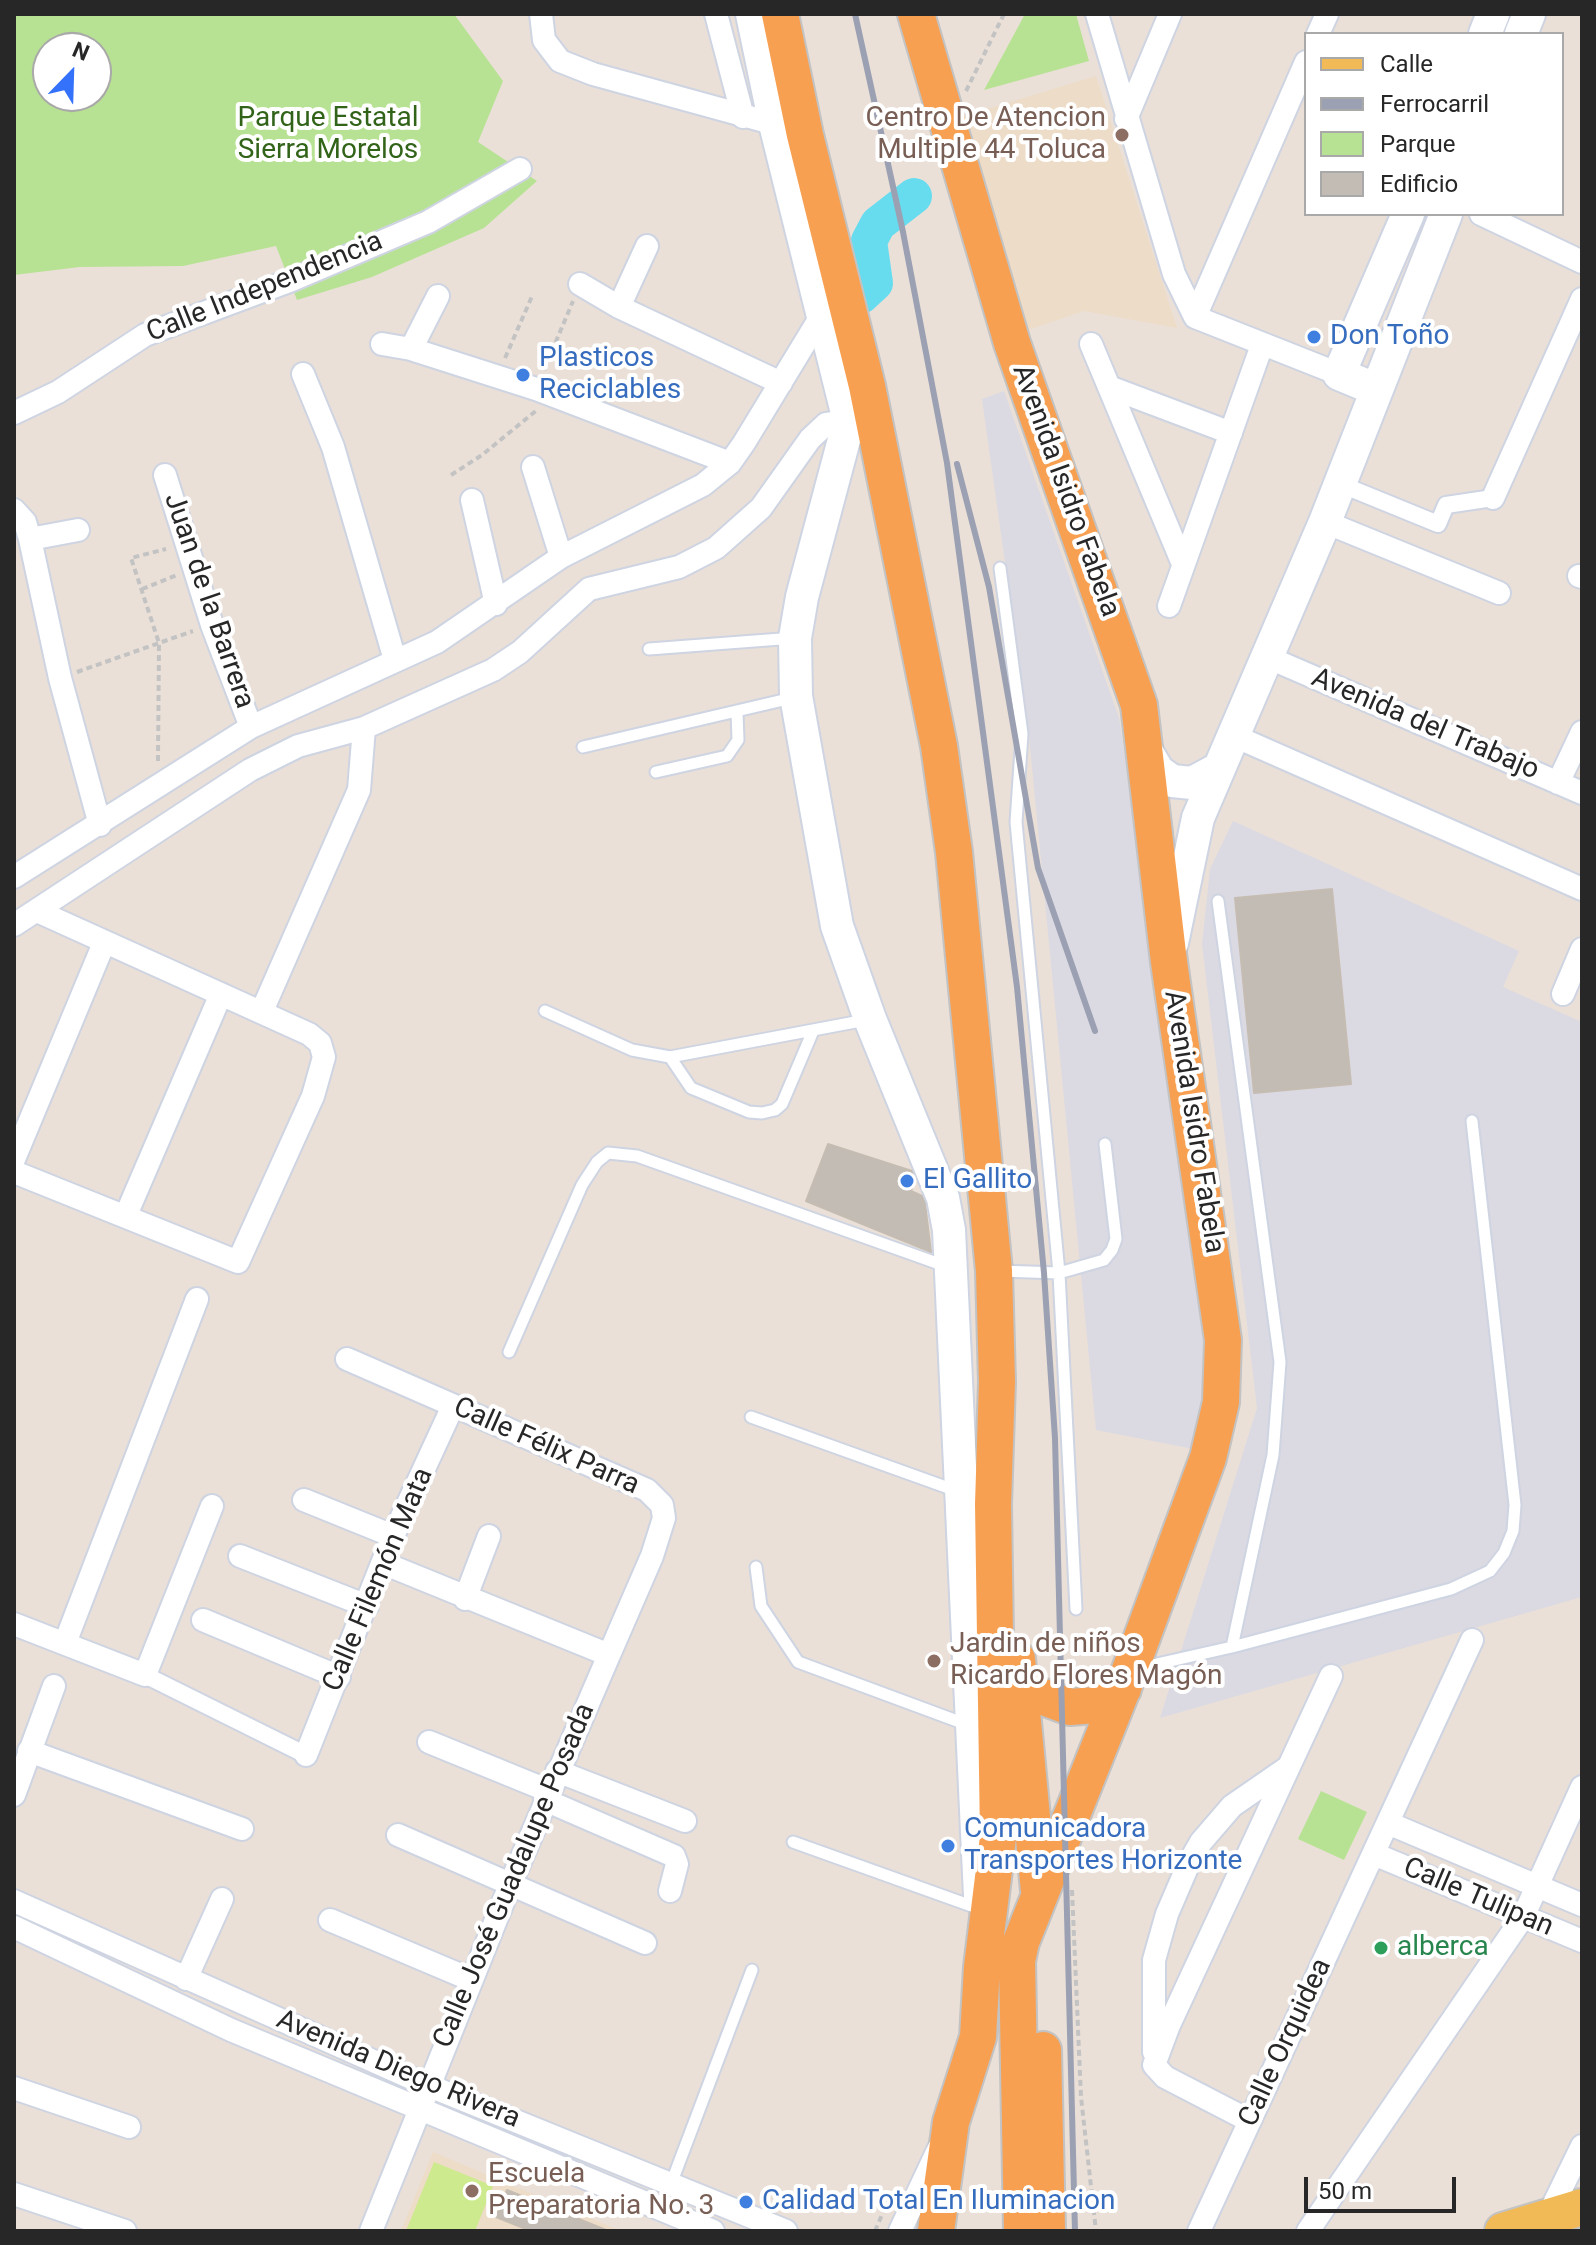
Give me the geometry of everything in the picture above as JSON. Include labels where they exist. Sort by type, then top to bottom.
[{"type":"highway","points":[[780,14],[805,135],[867,386],[901,569],[939,746],[954,852],[994,1271],[997,1382],[993,1504],[998,1837],[982,1967],[978,2037],[951,2122],[936,2231]]},
{"type":"highway","name":"Avenida Isidro Fabela","points":[[916,14],[1012,343],[1134,684],[1147,752],[1169,962],[1220,1303],[1224,1375],[1208,1458],[1126,1679],[1056,1889],[1017,1961],[1022,2231]]},
{"type":"highway","points":[[849,421],[868,494],[901,569]]},
{"type":"highway","points":[[997,1382],[1005,1448],[1017,1670],[1056,1889],[1047,2231]]},
{"type":"highway","points":[[1017,1670],[1033,1693],[1070,1707],[1096,1705],[1126,1679]]},
{"type":"main road","points":[[752,14],[775,124],[849,421],[802,597],[795,638],[796,696],[837,926],[870,1019],[943,1198],[949,1230],[982,1967]]},
{"type":"main road","points":[[1375,389],[1339,374],[1407,216]]},
{"type":"main road","points":[[1169,962],[1188,855],[1218,769],[1325,522],[1445,216]]},
{"type":"main road","points":[[1147,752],[1158,771],[1172,781],[1192,783],[1218,769]]},
{"type":"main road","points":[[1503,2231],[1582,2207]]},
{"type":"street","points":[[541,14],[544,40],[560,61],[593,74],[775,124]]},
{"type":"street","points":[[716,14],[743,117]]},
{"type":"street","points":[[1097,14],[1174,274],[1195,317],[1339,374]]},
{"type":"street","points":[[1126,119],[1170,14]]},
{"type":"street","points":[[1195,317],[1304,67]]},
{"type":"street","name":"Calle Independencia","points":[[14,413],[58,392],[145,335],[292,280],[428,222],[520,169]]},
{"type":"street","points":[[1485,216],[1582,262]]},
{"type":"street","points":[[619,307],[647,246]]},
{"type":"street","points":[[580,284],[619,307],[781,383]]},
{"type":"street","points":[[411,349],[438,296]]},
{"type":"street","points":[[1340,484],[1438,524],[1446,505],[1493,498],[1582,299]]},
{"type":"street","points":[[19,868],[100,825],[251,727],[437,642],[561,557],[703,485],[730,463],[823,313]]},
{"type":"street","points":[[382,344],[411,349],[545,392],[730,463]]},
{"type":"street","points":[[1091,344],[1183,564]]},
{"type":"street","points":[[1169,606],[1262,345]]},
{"type":"street","points":[[303,374],[333,447],[395,660]]},
{"type":"street","points":[[1109,387],[1231,433]]},
{"type":"street","points":[[14,925],[250,770],[311,741],[364,728],[493,670],[520,652],[589,589],[679,567],[716,548],[761,508],[810,439],[826,424],[849,421]]},
{"type":"street","points":[[533,467],[561,557]]},
{"type":"street","name":"Juan de la Barrera","points":[[165,475],[197,567],[212,625],[251,727]]},
{"type":"street","points":[[472,500],[496,604]]},
{"type":"street","points":[[14,510],[25,522],[30,539],[60,678],[100,825]]},
{"type":"street","points":[[1325,522],[1499,593]]},
{"type":"street","points":[[30,539],[78,530]]},
{"type":"street","name":"Avenida del Trabajo","points":[[1267,657],[1582,793]]},
{"type":"street","points":[[262,1011],[359,790],[364,728]]},
{"type":"street","points":[[1558,783],[1582,732]]},
{"type":"street","points":[[1232,735],[1582,889]]},
{"type":"street","points":[[14,1172],[238,1262],[313,1096],[324,1057],[320,1043],[309,1034],[37,911]]},
{"type":"street","points":[[14,1159],[104,943]]},
{"type":"street","points":[[1563,994],[1582,949]]},
{"type":"street","points":[[126,1215],[221,994]]},
{"type":"street","points":[[65,1643],[197,1299]]},
{"type":"street","name":"Calle Félix Parra","points":[[347,1359],[647,1490],[662,1505],[660,1533],[609,1655]]},
{"type":"street","name":"Calle Filemón Mata","points":[[306,1755],[393,1536],[453,1406]]},
{"type":"street","points":[[304,1500],[393,1536]]},
{"type":"street","points":[[145,1675],[212,1506]]},
{"type":"street","points":[[465,1599],[489,1536]]},
{"type":"street","points":[[240,1556],[367,1606]]},
{"type":"street","points":[[383,1563],[465,1599],[609,1655]]},
{"type":"street","points":[[203,1620],[339,1677]]},
{"type":"street","points":[[14,1624],[145,1675],[306,1755]]},
{"type":"street","name":"Calle Orquidea","points":[[1199,2231],[1472,1640]]},
{"type":"street","name":"Calle José Guadalupe Posada","points":[[371,2231],[418,2107],[550,1787],[609,1655]]},
{"type":"street","points":[[1154,2065],[1169,2025],[1331,1676]]},
{"type":"street","points":[[14,1795],[54,1686]]},
{"type":"street","points":[[429,1742],[550,1787],[685,1821]]},
{"type":"street","points":[[29,1751],[242,1829]]},
{"type":"street","points":[[1250,2121],[1165,2077],[1154,2065],[1154,1960],[1167,1914],[1201,1842],[1232,1806],[1289,1766]]},
{"type":"street","points":[[550,1787],[674,1856],[677,1864],[670,1891]]},
{"type":"street","points":[[1308,2231],[1523,1917],[1582,1787]]},
{"type":"street","name":"Calle Tulipan","points":[[1388,1823],[1582,1905]]},
{"type":"street","points":[[398,1835],[645,1943]]},
{"type":"street","name":"Calle Tulipan","points":[[1374,1854],[1582,1941]]},
{"type":"street","points":[[186,1979],[222,1899]]},
{"type":"street","name":"Avenida Diego Rivera","points":[[14,1901],[427,2085],[786,2231]]},
{"type":"street","points":[[330,1920],[472,1980]]},
{"type":"street","points":[[48,1943],[57,1922]]},
{"type":"street","name":"Avenida Diego Rivera","points":[[14,1927],[231,2030],[713,2231]]},
{"type":"street","points":[[14,2088],[129,2127]]},
{"type":"street","points":[[900,2231],[951,2122]]},
{"type":"street","points":[[1547,2218],[1582,2146]]},
{"type":"street","points":[[14,2194],[125,2231]]},
{"type":"lane","points":[[1000,568],[1022,734],[1016,822],[1059,1273],[1076,1609]]},
{"type":"lane","points":[[649,649],[795,638]]},
{"type":"lane","points":[[583,747],[737,713],[796,696]]},
{"type":"lane","points":[[656,772],[727,756],[738,740],[737,713]]},
{"type":"lane","points":[[1218,901],[1280,1362],[1273,1455],[1232,1647]]},
{"type":"lane","points":[[545,1011],[632,1050],[670,1057],[870,1019]]},
{"type":"lane","points":[[670,1057],[691,1088],[749,1112],[762,1113],[775,1110],[782,1104],[813,1031]]},
{"type":"lane","points":[[1126,1679],[1232,1647],[1451,1589],[1490,1571],[1504,1553],[1513,1531],[1515,1505],[1472,1121]]},
{"type":"lane","points":[[994,1271],[1059,1273],[1104,1260],[1116,1239],[1105,1144]]},
{"type":"lane","points":[[509,1352],[582,1185],[597,1162],[608,1153],[637,1156],[950,1268]]},
{"type":"lane","points":[[751,1417],[961,1492]]},
{"type":"lane","points":[[756,1567],[761,1606],[798,1662],[973,1726]]},
{"type":"lane","points":[[793,1842],[981,1909]]},
{"type":"lane","points":[[671,2184],[752,1970]]},
{"type":"path","points":[[949,125],[1004,14]]},
{"type":"path","points":[[451,475],[482,455],[545,392],[580,284]]},
{"type":"path","points":[[497,377],[533,294]]},
{"type":"path","points":[[166,782],[156,757],[159,643],[131,558],[187,543]]},
{"type":"path","points":[[142,589],[197,567]]},
{"type":"path","points":[[60,678],[212,625]]},
{"type":"path","points":[[1056,1889],[1096,2231]]},
{"type":"path","points":[[875,2231],[891,2194]]},
{"type":"shaded area","points":[[1096,76],[1177,328],[1084,311],[1025,331],[967,115]]},
{"type":"shaded area","points":[[1004,391],[1119,718],[1219,1353],[1199,1450],[1096,1430],[1028,726],[982,399]]},
{"type":"shaded area","points":[[1233,821],[1519,951],[1503,987],[1582,1022],[1582,1597],[1160,1718],[1257,1408],[1202,944],[1210,869]]},
{"type":"shaded area","name":"Escuela Preparatoria No. 3","points":[[433,2152],[621,2231],[401,2231]]},
{"type":"green space","name":"Parque Estatal Sierra Morelos","points":[[14,14],[454,14],[503,81],[478,142],[537,181],[484,228],[372,277],[297,300],[276,246],[183,266],[80,267],[14,275]]},
{"type":"green space","points":[[1025,14],[1076,14],[1089,61],[984,90]]},
{"type":"green space","points":[[1321,1791],[1367,1812],[1344,1860],[1298,1839]]},
{"type":"green space","points":[[434,2162],[493,2186],[475,2231],[406,2231]]},
{"type":"building","points":[[1332,889],[1351,1084],[1254,1093],[1235,898]]},
{"type":"building","points":[[828,1144],[912,1171],[915,1180],[911,1191],[922,1196],[925,1203],[931,1252],[806,1201]]},
{"type":"building","points":[[507,2190],[606,2230],[531,2231],[496,2217]]},
{"type":"waterway","points":[[861,296],[875,283],[869,241],[878,224],[914,196]]},
{"type":"railway","points":[[855,14],[903,232],[947,463],[1017,987],[1044,1273],[1055,1438],[1075,2231]]},
{"type":"railway","points":[[957,464],[989,587],[1038,868],[1095,1031]]},
{"type":"place","name":"Centro De Atencion Multiple 44 Toluca","points":[[1122,135]]},
{"type":"place","name":"Don Toño","points":[[1314,337]]},
{"type":"place","name":"Plasticos Reciclables","points":[[523,375]]},
{"type":"place","name":"El Gallito","points":[[907,1181]]},
{"type":"place","name":"Jardin de niños Ricardo Flores Magón","points":[[934,1661]]},
{"type":"place","name":"Comunicadora Transportes Horizonte","points":[[948,1846]]},
{"type":"place","name":"alberca","points":[[1381,1948]]},
{"type":"place","name":"Escuela Preparatoria No. 3","points":[[472,2191]]},
{"type":"place","name":"Calidad Total En Iluminacion","points":[[746,2202]]}]
